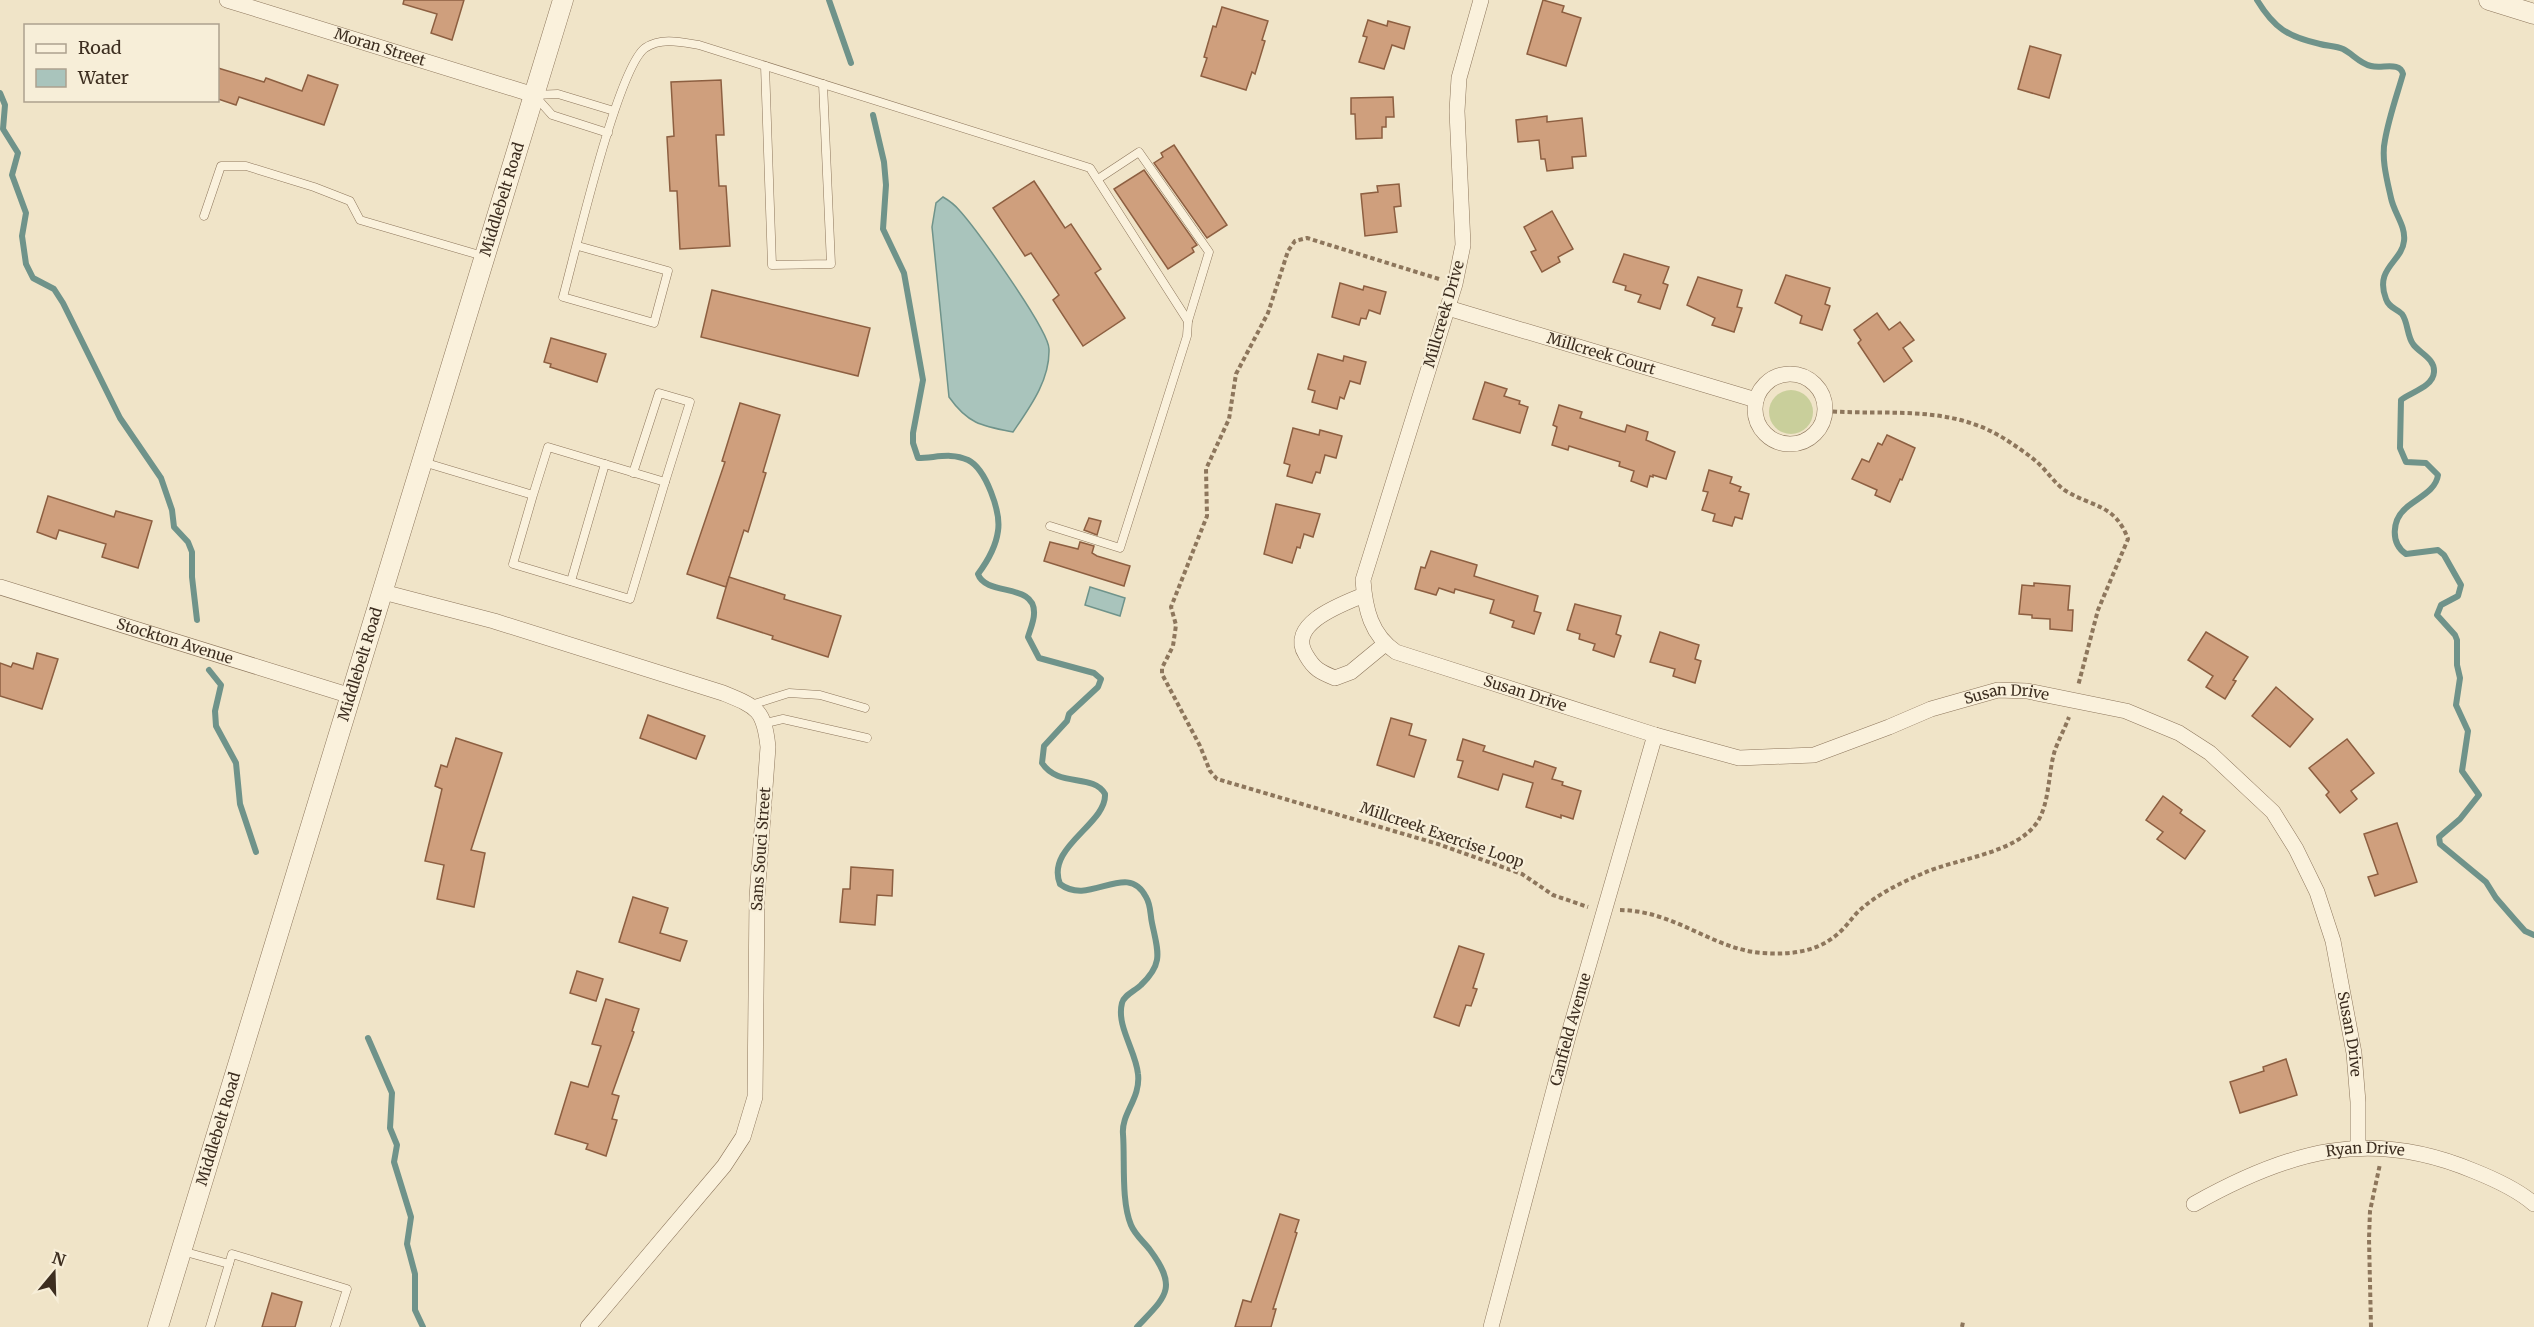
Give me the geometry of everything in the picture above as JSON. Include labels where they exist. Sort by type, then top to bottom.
[{"type":"street","name":"Moran Street","points":[[227,0],[534,95]]},
{"type":"street","name":"Middlebelt Road","points":[[158,1327],[563,0]]},
{"type":"street","name":"Millcreek Drive","points":[[1384,644],[1370,621],[1363,580],[1448,308],[1463,245],[1457,111],[1459,78],[1481,0]]},
{"type":"street","points":[[2489,0],[2534,14]]},
{"type":"street","name":"Millcreek Court","points":[[1448,308],[1756,400]]},
{"type":"street","points":[[1790,374],[1801,376],[1819,389],[1826,411],[1818,430],[1801,443],[1790,444],[1770,438],[1762,431],[1757,421],[1756,400],[1768,381],[1790,374]]},
{"type":"street","name":"Stockton Avenue","points":[[0,587],[351,696]]},
{"type":"street","points":[[383,592],[494,621],[723,693],[751,705],[766,723]]},
{"type":"street","points":[[1364,595],[1314,620],[1302,635],[1302,650],[1314,669],[1335,678],[1351,672],[1384,644]]},
{"type":"street","name":"Susan Drive","points":[[1384,644],[1396,652],[1655,735],[1739,758],[1814,755],[1931,709],[1998,690],[2027,691],[2126,711],[2179,733],[2210,753],[2273,812],[2296,849],[2317,892],[2333,941],[2354,1053],[2358,1102],[2358,1147]]},
{"type":"street","name":"Sans Souci Street","points":[[588,1327],[724,1166],[742,1137],[754,1097],[757,897],[768,747],[766,723]]},
{"type":"street","name":"Canfield Avenue","points":[[1491,1327],[1569,1033],[1655,735]]},
{"type":"street","name":"Ryan Drive","points":[[2194,1204],[2236,1180],[2298,1157],[2358,1147],[2399,1149],[2455,1163],[2489,1178],[2534,1204]]},
{"type":"lane","points":[[578,246],[668,271],[654,323],[562,297],[614,111],[629,71],[645,48],[669,40],[699,45],[1090,168],[1188,321]]},
{"type":"lane","points":[[765,66],[772,265],[831,264],[823,84]]},
{"type":"lane","points":[[534,95],[558,94],[614,111]]},
{"type":"lane","points":[[534,95],[552,115],[608,133]]},
{"type":"lane","points":[[1050,526],[1120,548],[1187,336],[1188,321],[1209,252],[1139,152],[1098,179]]},
{"type":"lane","points":[[204,216],[221,166],[246,166],[315,187],[350,201],[360,219],[485,256]]},
{"type":"lane","points":[[633,473],[658,393],[690,402],[630,599],[513,564],[548,447],[633,473],[665,482]]},
{"type":"lane","points":[[423,462],[533,495]]},
{"type":"lane","points":[[571,581],[605,464]]},
{"type":"lane","points":[[751,705],[789,693],[819,695],[865,708]]},
{"type":"lane","points":[[766,723],[783,719],[867,738]]},
{"type":"lane","points":[[181,1250],[229,1264]]},
{"type":"lane","points":[[210,1327],[232,1254],[346,1289],[335,1327]]},
{"type":"path","name":"Millcreek Exercise Loop","points":[[1455,284],[1307,238],[1295,241],[1288,251],[1268,313],[1236,374],[1229,419],[1206,469],[1207,516],[1171,607],[1176,625],[1173,646],[1162,668],[1162,675],[1200,746],[1210,771],[1217,779],[1350,816],[1438,844],[1522,874],[1553,895],[1588,907],[1639,910],[1658,915],[1725,943],[1759,953],[1791,954],[1816,948],[1841,932],[1861,909],[1894,887],[1926,872],[1993,851],[2025,835],[2038,820],[2055,751],[2075,699],[2098,610],[2128,539],[2122,523],[2112,513],[2064,490],[2036,461],[2009,441],[1975,423],[1945,415],[1826,411]]},
{"type":"path","points":[[2372,1327],[2370,1220],[2382,1148]]},
{"type":"path","points":[[1962,1327],[1964,1322]]},
{"type":"green space","points":[[1791,390],[1806,397],[1813,412],[1806,427],[1791,434],[1776,427],[1769,412],[1776,397]]},
{"type":"water","points":[[943,197],[958,209],[981,237],[1025,302],[1046,338],[1049,349],[1043,382],[1013,432],[993,428],[969,418],[949,397],[932,227],[936,203]]},
{"type":"water","points":[[1090,587],[1125,598],[1120,616],[1085,605]]},
{"type":"building","points":[[404,0],[464,0],[452,40],[431,33],[437,14],[403,4]]},
{"type":"building","points":[[1543,0],[1564,6],[1562,12],[1581,18],[1566,66],[1527,54]]},
{"type":"building","points":[[1222,7],[1268,21],[1262,40],[1265,41],[1255,74],[1252,72],[1246,90],[1201,76],[1213,26],[1216,27]]},
{"type":"building","points":[[1368,20],[1387,26],[1388,21],[1410,27],[1404,49],[1392,45],[1384,69],[1359,62],[1367,37],[1363,36]]},
{"type":"building","points":[[2030,46],[2061,55],[2049,98],[2018,89]]},
{"type":"building","points":[[219,68],[264,82],[266,78],[302,91],[308,75],[338,85],[324,125],[239,97],[236,105],[219,99]]},
{"type":"building","points":[[721,80],[724,135],[716,135],[719,186],[726,186],[730,246],[680,249],[677,191],[670,191],[667,137],[674,136],[671,82]]},
{"type":"building","points":[[1393,97],[1394,117],[1386,117],[1386,127],[1382,127],[1382,138],[1356,139],[1355,114],[1351,114],[1351,98]]},
{"type":"building","points":[[1547,116],[1547,122],[1582,118],[1586,156],[1572,157],[1573,168],[1547,171],[1545,159],[1541,159],[1539,140],[1518,142],[1516,120]]},
{"type":"building","points":[[1174,145],[1227,225],[1207,238],[1154,163],[1163,157],[1161,153]]},
{"type":"building","points":[[1144,170],[1197,245],[1192,248],[1194,252],[1168,269],[1114,189]]},
{"type":"building","points":[[1034,181],[1065,228],[1071,224],[1101,269],[1095,273],[1125,318],[1083,346],[1053,300],[1059,295],[1031,253],[1025,256],[993,208]]},
{"type":"building","points":[[1399,184],[1401,206],[1394,207],[1397,232],[1365,236],[1361,194],[1378,192],[1377,186]]},
{"type":"building","points":[[1552,211],[1573,249],[1558,257],[1560,262],[1542,272],[1531,252],[1536,250],[1524,227]]},
{"type":"building","points":[[1624,254],[1669,267],[1663,283],[1668,285],[1660,309],[1638,302],[1641,295],[1625,290],[1626,286],[1613,282]]},
{"type":"building","points":[[1786,275],[1830,288],[1825,304],[1830,306],[1822,330],[1800,323],[1802,316],[1775,303]]},
{"type":"building","points":[[1698,277],[1742,290],[1737,307],[1742,308],[1734,332],[1712,325],[1715,318],[1687,305]]},
{"type":"building","points":[[1340,283],[1363,290],[1364,286],[1386,292],[1380,314],[1369,310],[1366,319],[1361,318],[1359,325],[1332,317]]},
{"type":"building","points":[[712,290],[870,328],[858,376],[701,337]]},
{"type":"building","points":[[1877,313],[1889,330],[1900,322],[1914,340],[1903,348],[1912,361],[1884,382],[1858,343],[1861,340],[1854,330]]},
{"type":"building","points":[[551,338],[606,354],[597,382],[550,367],[551,364],[544,362]]},
{"type":"building","points":[[1318,354],[1343,361],[1344,356],[1366,362],[1360,384],[1350,381],[1344,399],[1340,397],[1337,409],[1312,402],[1315,391],[1308,389]]},
{"type":"building","points":[[1485,382],[1507,389],[1504,396],[1520,401],[1519,404],[1528,407],[1520,433],[1473,419]]},
{"type":"building","points":[[740,403],[780,415],[748,532],[744,530],[726,587],[687,574],[725,462],[722,461]]},
{"type":"building","points":[[1559,405],[1582,412],[1580,418],[1625,432],[1627,425],[1648,432],[1646,440],[1675,452],[1666,479],[1650,476],[1647,487],[1631,481],[1634,471],[1619,466],[1620,462],[1569,446],[1568,450],[1552,445],[1557,427],[1553,425]]},
{"type":"building","points":[[1293,428],[1319,435],[1320,430],[1342,436],[1336,458],[1325,455],[1320,473],[1316,472],[1312,483],[1287,476],[1290,465],[1284,463]]},
{"type":"building","points":[[1887,435],[1915,448],[1890,502],[1875,495],[1877,490],[1852,479],[1862,459],[1869,462],[1878,443],[1882,445]]},
{"type":"building","points":[[1709,470],[1732,477],[1730,483],[1741,487],[1739,491],[1749,494],[1742,519],[1735,517],[1732,526],[1713,521],[1715,514],[1702,510],[1708,492],[1703,491]]},
{"type":"building","points":[[48,496],[114,517],[116,511],[152,521],[138,568],[102,557],[106,544],[59,530],[56,539],[37,532]]},
{"type":"building","points":[[1276,504],[1320,514],[1313,537],[1304,534],[1292,563],[1264,554]]},
{"type":"building","points":[[1089,518],[1101,521],[1097,535],[1084,530]]},
{"type":"building","points":[[1050,542],[1078,549],[1080,542],[1094,546],[1092,553],[1097,556],[1130,566],[1124,586],[1044,561]]},
{"type":"building","points":[[1431,551],[1477,565],[1474,576],[1538,596],[1534,611],[1541,613],[1534,634],[1512,627],[1514,621],[1490,613],[1494,600],[1455,589],[1454,593],[1439,588],[1436,595],[1415,589],[1421,567],[1425,568]]},
{"type":"building","points":[[729,577],[785,595],[784,599],[841,616],[828,657],[717,618]]},
{"type":"building","points":[[2034,583],[2070,586],[2068,610],[2073,610],[2072,631],[2050,629],[2050,619],[2032,618],[2032,615],[2019,614],[2022,585],[2034,586]]},
{"type":"building","points":[[1575,604],[1621,616],[1616,634],[1621,636],[1614,657],[1593,650],[1595,644],[1579,639],[1580,634],[1567,630]]},
{"type":"building","points":[[1660,632],[1699,645],[1695,659],[1701,661],[1695,683],[1673,676],[1675,669],[1650,662]]},
{"type":"building","points":[[2206,632],[2248,657],[2233,680],[2236,681],[2225,699],[2206,687],[2213,676],[2188,660]]},
{"type":"building","points":[[37,653],[58,659],[42,709],[0,696],[0,663],[11,667],[13,663],[33,669]]},
{"type":"building","points":[[2276,687],[2313,719],[2290,747],[2252,716]]},
{"type":"building","points":[[648,715],[705,736],[696,759],[640,738]]},
{"type":"building","points":[[1391,718],[1412,724],[1409,735],[1426,740],[1414,777],[1377,765]]},
{"type":"building","points":[[456,738],[502,753],[471,850],[485,853],[474,907],[437,899],[444,865],[425,861],[442,789],[435,786],[441,765],[447,767]]},
{"type":"building","points":[[1463,739],[1485,746],[1483,751],[1533,767],[1535,761],[1556,768],[1552,779],[1581,791],[1573,819],[1561,815],[1561,818],[1526,807],[1533,783],[1503,774],[1498,790],[1458,777],[1463,761],[1457,760]]},
{"type":"building","points":[[2347,739],[2374,773],[2351,791],[2357,799],[2340,813],[2326,795],[2329,792],[2309,768]]},
{"type":"building","points":[[2163,796],[2182,810],[2180,813],[2205,831],[2185,859],[2157,839],[2163,832],[2146,820]]},
{"type":"building","points":[[2397,823],[2417,882],[2375,896],[2368,877],[2378,874],[2364,834]]},
{"type":"building","points":[[851,867],[893,870],[892,896],[877,895],[875,925],[840,922],[843,889],[850,889]]},
{"type":"building","points":[[633,897],[668,908],[660,933],[687,941],[680,961],[619,942]]},
{"type":"building","points":[[1459,946],[1484,954],[1473,988],[1477,989],[1471,1006],[1466,1005],[1459,1026],[1434,1017]]},
{"type":"building","points":[[577,971],[603,979],[596,1001],[570,993]]},
{"type":"building","points":[[606,999],[639,1009],[632,1031],[634,1032],[612,1094],[619,1096],[612,1119],[617,1120],[606,1156],[586,1149],[588,1144],[555,1134],[571,1082],[588,1087],[601,1046],[592,1044]]},
{"type":"building","points":[[2286,1059],[2297,1095],[2240,1113],[2230,1082],[2264,1071],[2263,1067]]},
{"type":"building","points":[[1280,1214],[1299,1220],[1273,1309],[1276,1309],[1271,1327],[1235,1327],[1243,1300],[1251,1302]]},
{"type":"building","points":[[272,1293],[302,1302],[295,1327],[262,1327]]},
{"type":"waterway","points":[[829,0],[851,63]]},
{"type":"waterway","points":[[2257,0],[2270,18],[2290,34],[2343,49],[2371,66],[2398,68],[2403,74],[2389,123],[2384,154],[2391,198],[2403,230],[2404,241],[2399,255],[2386,273],[2383,288],[2389,304],[2404,317],[2413,344],[2434,367],[2430,382],[2401,400],[2400,448],[2406,462],[2426,463],[2438,475],[2434,486],[2401,513],[2396,525],[2395,538],[2406,554],[2438,550],[2444,555],[2461,585],[2458,596],[2441,605],[2437,615],[2457,640],[2457,665],[2460,678],[2456,705],[2468,731],[2462,771],[2479,795],[2460,819],[2439,837],[2440,844],[2486,882],[2496,898],[2525,931],[2534,935]]},
{"type":"waterway","points":[[0,93],[5,105],[3,129],[18,153],[12,175],[26,213],[22,236],[26,264],[33,278],[54,289],[63,303],[120,418],[161,478],[172,510],[174,527],[188,542],[192,552],[192,577],[197,620]]},
{"type":"waterway","points":[[873,115],[884,162],[886,185],[883,229],[904,273],[923,380],[913,433],[913,443],[918,458],[949,456],[962,458],[975,465],[981,472],[995,503],[998,531],[988,559],[978,574],[990,585],[1027,597],[1032,604],[1034,614],[1028,637],[1039,658],[1094,673],[1101,679],[1098,687],[1069,714],[1067,721],[1044,746],[1042,763],[1049,771],[1057,775],[1092,784],[1105,794],[1103,805],[1097,816],[1068,847],[1061,859],[1058,871],[1060,884],[1072,890],[1083,891],[1118,883],[1129,883],[1138,887],[1149,903],[1156,942],[1157,957],[1153,970],[1141,985],[1125,998],[1121,1012],[1124,1030],[1138,1074],[1137,1091],[1123,1127],[1126,1204],[1133,1229],[1159,1263],[1166,1284],[1161,1300],[1137,1327]]},
{"type":"waterway","points":[[209,670],[221,685],[215,711],[216,726],[236,763],[240,804],[256,852]]},
{"type":"waterway","points":[[368,1038],[392,1093],[390,1128],[397,1145],[394,1162],[411,1217],[407,1244],[415,1274],[415,1310],[423,1327]]}]
